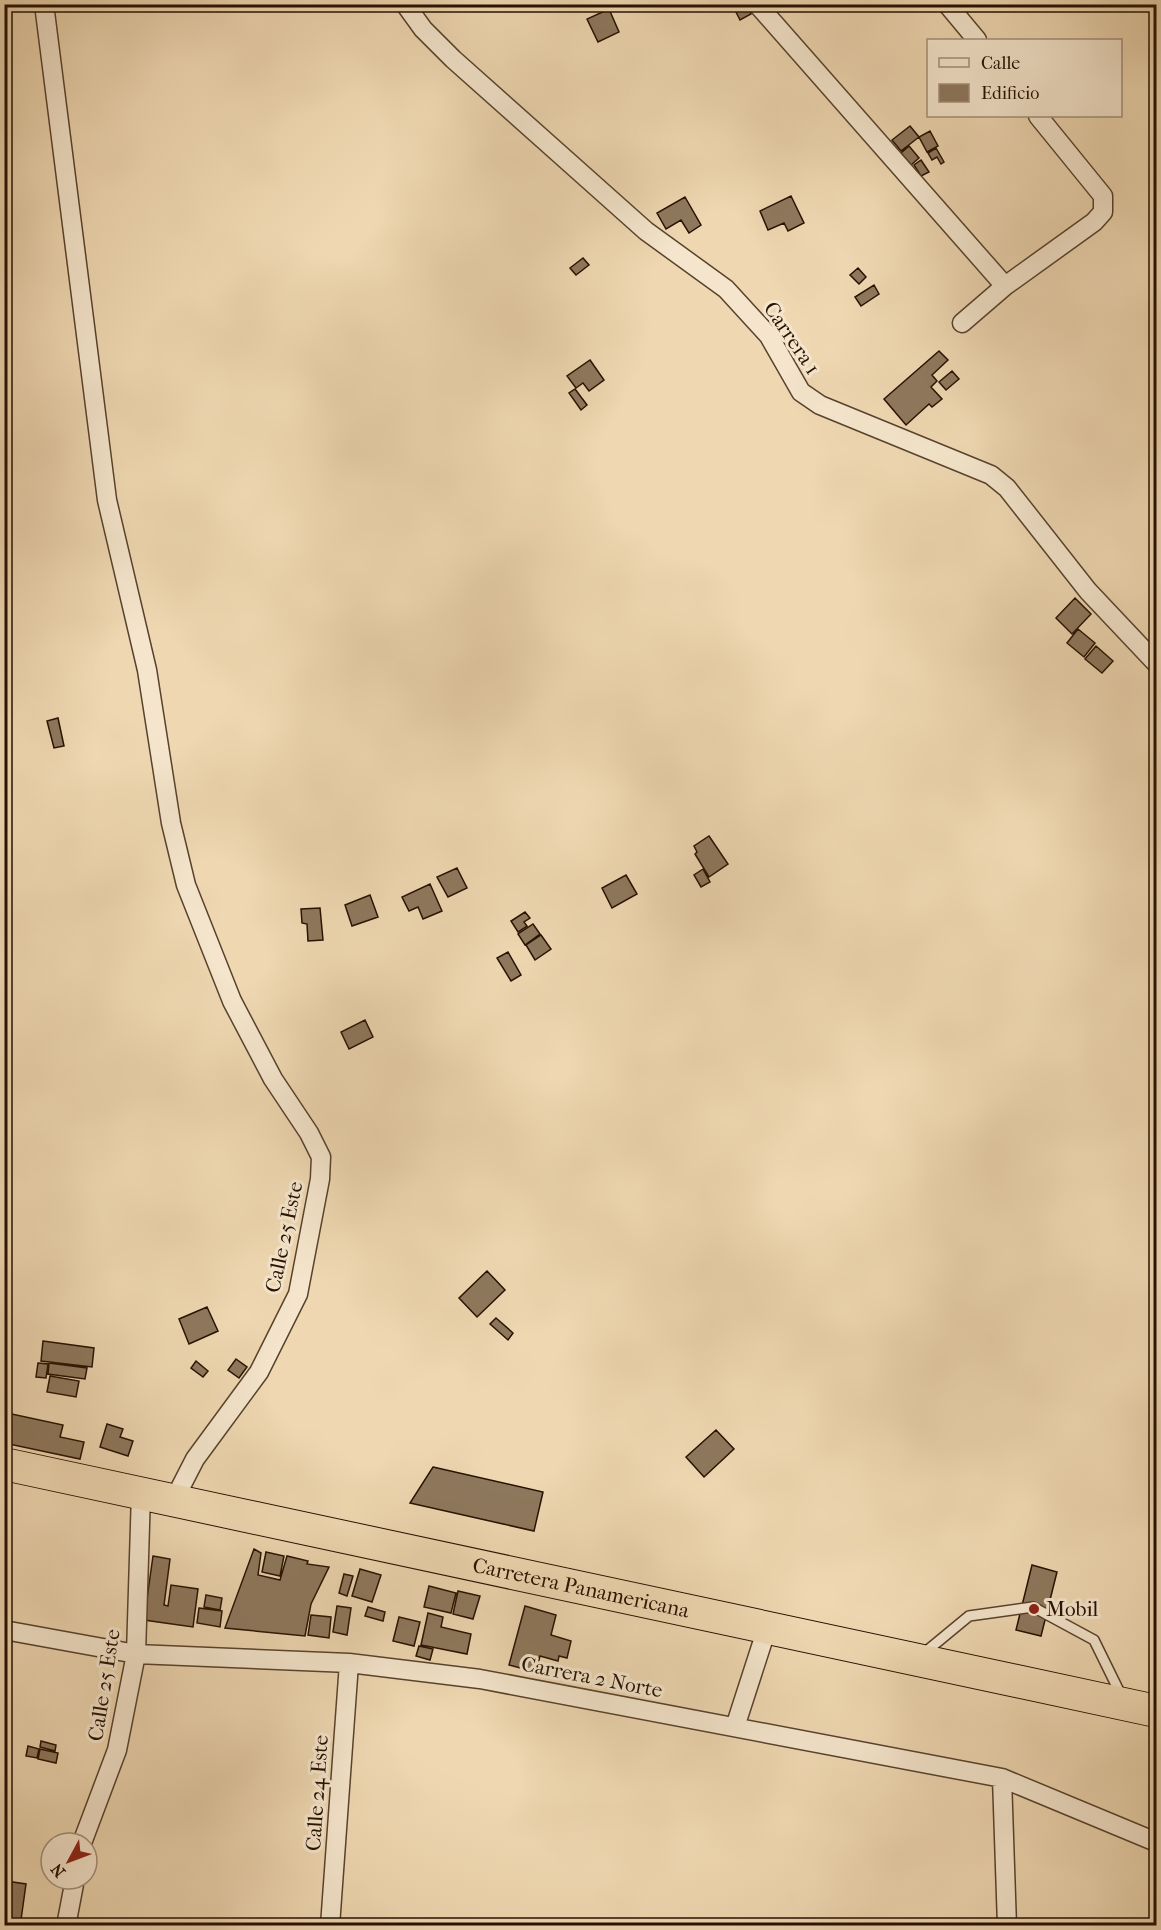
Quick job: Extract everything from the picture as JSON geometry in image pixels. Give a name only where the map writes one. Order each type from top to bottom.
[{"type":"highway","name":"Carretera Panamericana","points":[[4,1464],[1156,1711]]},
{"type":"street","name":"Calle 25 Este","points":[[44,4],[106,500],[147,670],[174,833],[186,885],[232,1001],[273,1079],[309,1133],[321,1157],[320,1179],[298,1294],[260,1372],[195,1459],[174,1500]]},
{"type":"street","name":"Carrera 1","points":[[405,4],[423,29],[453,59],[646,231],[726,289],[753,315],[769,336],[791,379],[801,392],[820,405],[991,476],[1006,488],[1088,591],[1156,663]]},
{"type":"street","points":[[757,4],[1005,286]]},
{"type":"street","points":[[947,4],[975,39]]},
{"type":"street","points":[[962,323],[1005,286],[1094,222],[1104,212],[1103,196],[1039,117]]},
{"type":"street","name":"Calle 25 Este","points":[[87,1831],[117,1750],[136,1654],[141,1493]]},
{"type":"street","points":[[735,1727],[767,1628]]},
{"type":"street","name":"Carrera 2 Norte","points":[[4,1630],[136,1654],[349,1663],[480,1679],[1002,1778],[1156,1842]]},
{"type":"street","name":"Calle 24 Este","points":[[330,1926],[349,1663]]},
{"type":"street","points":[[1002,1778],[1007,1926]]},
{"type":"street","points":[[66,1926],[73,1891]]},
{"type":"lane","points":[[916,1659],[969,1616],[1033,1607],[1094,1640],[1126,1704]]},
{"type":"building","points":[[732,4],[746,4],[751,14],[740,20]]},
{"type":"building","points":[[609,9],[619,32],[598,42],[587,19]]},
{"type":"building","points":[[910,126],[919,137],[901,151],[892,140]]},
{"type":"building","points":[[930,131],[938,146],[927,152],[919,137]]},
{"type":"building","points":[[909,146],[919,158],[911,165],[901,153]]},
{"type":"building","points":[[936,148],[944,162],[941,164],[937,157],[932,160],[928,153]]},
{"type":"building","points":[[921,160],[929,172],[921,176],[914,165]]},
{"type":"building","points":[[791,196],[804,223],[788,231],[784,223],[768,230],[760,211]]},
{"type":"building","points":[[685,197],[701,225],[689,233],[681,220],[666,229],[657,213]]},
{"type":"building","points":[[583,258],[589,265],[576,275],[570,268]]},
{"type":"building","points":[[858,268],[866,277],[859,284],[850,275]]},
{"type":"building","points":[[874,285],[879,294],[861,306],[855,297]]},
{"type":"building","points":[[939,351],[948,360],[932,375],[937,381],[931,387],[942,399],[932,407],[929,404],[906,425],[884,399]]},
{"type":"building","points":[[590,360],[604,380],[589,391],[583,383],[576,388],[567,376]]},
{"type":"building","points":[[952,371],[959,379],[946,390],[939,382]]},
{"type":"building","points":[[575,389],[587,405],[581,410],[569,393]]},
{"type":"building","points":[[1075,598],[1091,614],[1072,634],[1056,618]]},
{"type":"building","points":[[1078,629],[1095,643],[1084,657],[1067,643]]},
{"type":"building","points":[[1096,646],[1113,661],[1102,673],[1085,659]]},
{"type":"building","points":[[58,718],[64,746],[54,748],[47,721]]},
{"type":"building","points":[[709,836],[728,864],[709,877],[695,854],[697,852],[694,846]]},
{"type":"building","points":[[457,868],[467,888],[448,897],[437,877]]},
{"type":"building","points":[[703,869],[710,882],[701,887],[694,875]]},
{"type":"building","points":[[626,875],[637,894],[612,908],[602,888]]},
{"type":"building","points":[[430,884],[442,911],[423,919],[418,907],[409,911],[402,897]]},
{"type":"building","points":[[370,895],[378,917],[352,926],[345,905]]},
{"type":"building","points":[[320,908],[323,940],[308,941],[307,924],[302,923],[301,909]]},
{"type":"building","points":[[525,912],[530,918],[524,922],[527,926],[518,932],[511,921]]},
{"type":"building","points":[[533,924],[540,934],[525,945],[518,934]]},
{"type":"building","points":[[541,935],[551,949],[535,960],[526,945]]},
{"type":"building","points":[[508,952],[521,975],[511,981],[497,958]]},
{"type":"building","points":[[365,1020],[373,1037],[349,1049],[341,1032]]},
{"type":"building","points":[[487,1271],[505,1290],[477,1317],[459,1298]]},
{"type":"building","points":[[207,1307],[218,1331],[189,1344],[179,1319]]},
{"type":"building","points":[[496,1318],[513,1333],[508,1340],[490,1324]]},
{"type":"building","points":[[43,1341],[94,1348],[92,1367],[41,1361]]},
{"type":"building","points":[[236,1359],[247,1367],[239,1378],[228,1370]]},
{"type":"building","points":[[196,1361],[208,1371],[203,1377],[191,1368]]},
{"type":"building","points":[[38,1363],[48,1364],[46,1378],[36,1377]]},
{"type":"building","points":[[49,1363],[87,1368],[85,1379],[48,1374]]},
{"type":"building","points":[[50,1376],[79,1381],[76,1397],[47,1392]]},
{"type":"building","points":[[7,1413],[63,1425],[60,1437],[84,1442],[80,1459],[4,1443]]},
{"type":"building","points":[[107,1424],[123,1429],[120,1437],[133,1441],[128,1456],[100,1447]]},
{"type":"building","points":[[716,1430],[734,1449],[704,1477],[686,1457]]},
{"type":"building","points":[[433,1467],[543,1492],[534,1531],[410,1503]]},
{"type":"building","points":[[254,1549],[261,1553],[258,1575],[280,1580],[287,1556],[308,1561],[307,1564],[329,1567],[311,1604],[305,1636],[225,1628]]},
{"type":"building","points":[[266,1552],[284,1556],[280,1576],[262,1572]]},
{"type":"building","points":[[153,1556],[170,1559],[164,1605],[168,1606],[171,1585],[198,1589],[193,1627],[144,1620]]},
{"type":"building","name":"Mobil","points":[[1032,1565],[1057,1572],[1041,1636],[1016,1630]]},
{"type":"building","points":[[360,1569],[381,1575],[372,1602],[352,1596]]},
{"type":"building","points":[[344,1574],[353,1576],[347,1596],[339,1593]]},
{"type":"building","points":[[429,1586],[456,1593],[451,1613],[424,1607]]},
{"type":"building","points":[[458,1591],[480,1596],[473,1619],[453,1614]]},
{"type":"building","points":[[206,1595],[222,1598],[220,1610],[204,1607]]},
{"type":"building","points":[[337,1606],[351,1608],[347,1635],[333,1632]]},
{"type":"building","points":[[525,1606],[556,1615],[551,1635],[571,1641],[567,1658],[559,1656],[558,1661],[540,1656],[536,1672],[509,1665]]},
{"type":"building","points":[[368,1607],[385,1612],[383,1621],[365,1616]]},
{"type":"building","points":[[199,1608],[222,1611],[220,1627],[197,1623]]},
{"type":"building","points":[[428,1613],[443,1617],[441,1627],[471,1634],[467,1654],[421,1645]]},
{"type":"building","points":[[311,1615],[331,1617],[329,1638],[308,1635]]},
{"type":"building","points":[[399,1617],[420,1622],[414,1646],[393,1641]]},
{"type":"building","points":[[419,1646],[433,1649],[430,1660],[416,1656]]},
{"type":"building","points":[[41,1741],[56,1745],[55,1751],[40,1747]]},
{"type":"building","points":[[28,1746],[39,1749],[37,1758],[26,1756]]},
{"type":"building","points":[[40,1749],[58,1753],[56,1763],[38,1759]]},
{"type":"building","points":[[6,1881],[26,1884],[21,1920],[4,1917]]},
{"type":"place","name":"Mobil","points":[[1034,1609]]}]
